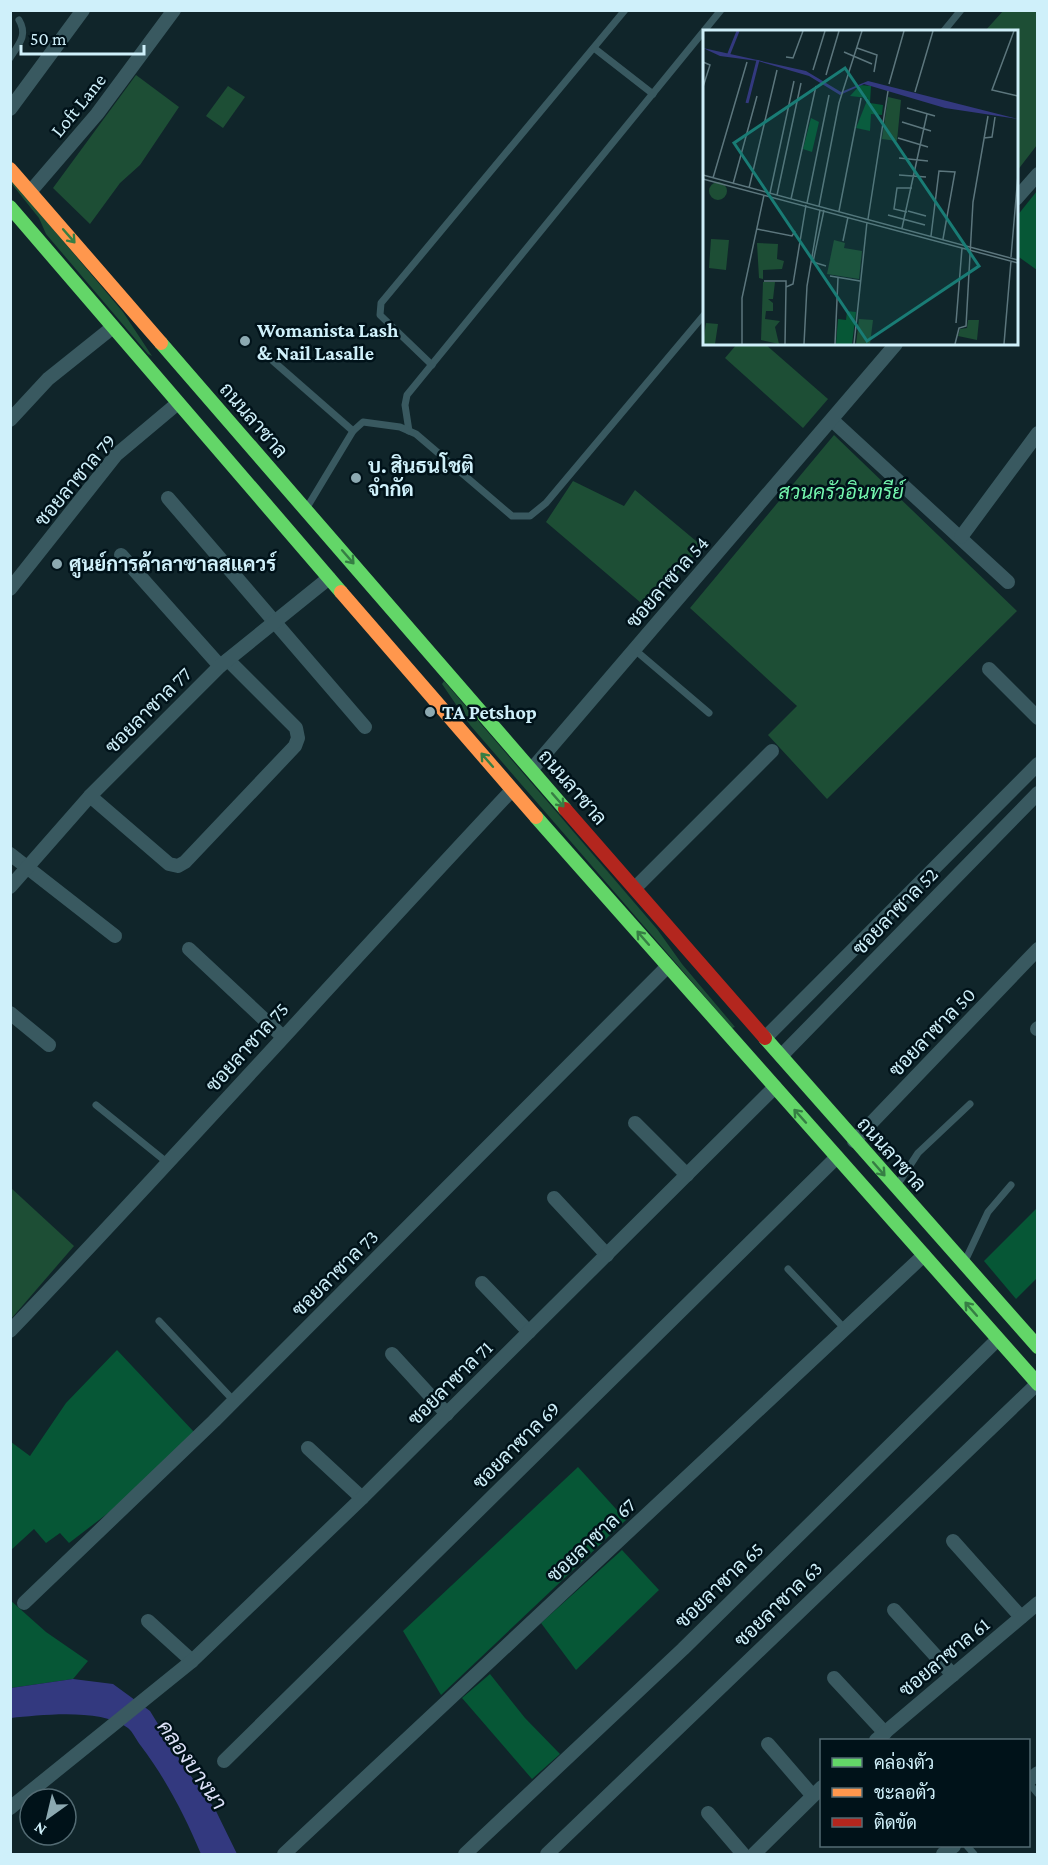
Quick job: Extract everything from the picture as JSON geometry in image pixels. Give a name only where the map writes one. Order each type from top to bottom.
[{"type":"street","points":[[10,109],[83,10]]},
{"type":"street","name":"Loft Lane","points":[[30,192],[97,114],[174,10]]},
{"type":"street","name":"ถนนลาซาล","points":[[12,170],[854,1141],[1038,1347]]},
{"type":"street","points":[[1018,198],[1038,174]]},
{"type":"street","points":[[10,192],[30,215],[30,230]]},
{"type":"street","points":[[10,207],[512,790],[1037,1384]]},
{"type":"street","points":[[134,312],[168,367],[282,496],[285,505],[281,509],[273,508],[262,501]]},
{"type":"street","points":[[10,420],[48,379],[113,327]]},
{"type":"street","name":"ซอยลาซาล 54","points":[[532,769],[895,345]]},
{"type":"street","name":"ซอยลาซาล 79","points":[[10,589],[116,455],[178,403]]},
{"type":"street","points":[[832,420],[1008,582]]},
{"type":"street","points":[[961,537],[1038,433]]},
{"type":"street","points":[[168,498],[364,727]]},
{"type":"street","points":[[324,531],[315,521],[307,521],[304,528],[309,538],[437,688],[442,709]]},
{"type":"street","points":[[90,796],[169,864],[178,866],[185,862],[295,746],[298,738],[296,728],[224,663],[120,555]]},
{"type":"street","name":"ซอยลาซาล 77","points":[[10,887],[90,796],[224,663],[329,578]]},
{"type":"street","points":[[988,669],[1038,718]]},
{"type":"street","points":[[635,888],[772,751]]},
{"type":"street","points":[[819,1137],[829,1139],[832,1135],[822,1120],[776,1067],[772,1059],[773,1047],[1038,764]]},
{"type":"street","name":"ซอยลาซาล 75","points":[[10,1331],[169,1164],[282,1036],[512,790]]},
{"type":"street","name":"ซอยลาซาล 52","points":[[773,1047],[1038,793]]},
{"type":"street","points":[[10,854],[115,936]]},
{"type":"street","points":[[676,936],[682,952],[743,1030],[741,1035],[726,1033]]},
{"type":"street","points":[[189,949],[282,1036]]},
{"type":"street","name":"ซอยลาซาล 50","points":[[854,1141],[1038,949]]},
{"type":"street","name":"ซอยลาซาล 73","points":[[24,1603],[234,1401],[668,966]]},
{"type":"street","points":[[10,1013],[49,1045]]},
{"type":"street","points":[[740,1050],[773,1047]]},
{"type":"street","name":"ซอยลาซาล 71","points":[[10,1808],[147,1700],[192,1661],[362,1498],[775,1087]]},
{"type":"street","points":[[635,1123],[687,1175]]},
{"type":"street","points":[[854,1141],[854,1165],[910,1228],[914,1244]]},
{"type":"street","name":"ซอยลาซาล 69","points":[[224,1761],[837,1157]]},
{"type":"street","points":[[554,1198],[607,1255]]},
{"type":"street","name":"ซอยลาซาล 67","points":[[284,1854],[924,1255]]},
{"type":"street","points":[[482,1283],[529,1332]]},
{"type":"street","name":"ซอยลาซาล 65","points":[[465,1854],[683,1648],[997,1340]]},
{"type":"street","points":[[392,1354],[447,1414]]},
{"type":"street","name":"ซอยลาซาล 63","points":[[547,1854],[1037,1384]]},
{"type":"street","points":[[308,1448],[362,1498]]},
{"type":"street","points":[[952,1541],[1022,1617]]},
{"type":"street","name":"ซอยลาซาล 61","points":[[880,1737],[1038,1604]]},
{"type":"street","points":[[894,1610],[953,1675]]},
{"type":"street","points":[[148,1622],[192,1661]]},
{"type":"street","points":[[834,1678],[880,1737]]},
{"type":"street","points":[[754,1854],[817,1791],[768,1744]]},
{"type":"street","points":[[708,1813],[743,1854]]},
{"type":"lane","points":[[432,365],[380,315],[381,303],[625,10]]},
{"type":"lane","points":[[705,30],[721,10]]},
{"type":"lane","points":[[945,30],[961,10]]},
{"type":"lane","points":[[10,58],[23,35],[24,28],[19,20]]},
{"type":"lane","points":[[409,431],[405,405],[407,395],[703,32]]},
{"type":"lane","points":[[594,48],[653,94]]},
{"type":"lane","points":[[306,509],[353,431],[363,422],[400,427],[416,434],[512,516],[530,516],[546,503],[703,317]]},
{"type":"lane","points":[[273,361],[353,431]]},
{"type":"lane","points":[[635,650],[709,713]]},
{"type":"lane","points":[[896,1188],[918,1153],[970,1104]]},
{"type":"lane","points":[[96,1105],[169,1164]]},
{"type":"lane","points":[[964,1263],[988,1212],[1011,1185]]},
{"type":"lane","points":[[788,1269],[845,1329]]},
{"type":"lane","points":[[159,1321],[234,1401]]},
{"type":"green space","points":[[1003,11],[1037,11],[1037,145],[1018,170],[1018,30],[986,30]]},
{"type":"green space","points":[[136,75],[179,107],[140,165],[120,183],[90,224],[53,188]]},
{"type":"green space","points":[[228,86],[245,97],[223,128],[206,116]]},
{"type":"green space","points":[[10,178],[123,312],[152,356],[46,234],[39,218],[11,183]]},
{"type":"green space","points":[[1037,191],[1037,270],[1018,256],[1018,215]]},
{"type":"green space","points":[[736,345],[766,345],[828,399],[803,428],[725,358]]},
{"type":"green space","name":"สวนครัวอินทรีย์","points":[[834,435],[1017,611],[827,799],[768,735],[797,706],[690,608]]},
{"type":"green space","points":[[573,481],[624,506],[635,490],[702,546],[647,608],[546,522]]},
{"type":"green space","points":[[444,681],[657,929],[682,964],[735,1027],[732,1028],[470,725],[442,684]]},
{"type":"green space","points":[[11,1188],[74,1246],[11,1319]]},
{"type":"green space","points":[[1037,1208],[1037,1278],[1016,1299],[984,1261]]},
{"type":"green space","points":[[117,1350],[194,1432],[116,1507],[69,1543],[60,1533],[46,1543],[34,1529],[11,1550],[11,1442],[30,1456],[66,1403]]},
{"type":"green space","points":[[578,1467],[626,1520],[441,1695],[403,1631]]},
{"type":"green space","points":[[622,1550],[659,1590],[576,1670],[541,1623]]},
{"type":"green space","points":[[10,1600],[46,1632],[88,1661],[73,1679],[11,1688]]},
{"type":"green space","points":[[490,1674],[525,1718],[560,1754],[532,1779],[462,1698]]},
{"type":"shaded area","points":[[73,1679],[113,1684],[150,1711],[185,1768],[215,1809],[237,1854],[201,1854],[167,1785],[128,1728],[116,1722],[87,1715],[11,1718],[11,1688]]},
{"type":"traffic: fast","points":[[10,207],[341,592]]},
{"type":"traffic: fast","points":[[161,343],[565,809]]},
{"type":"traffic: fast","points":[[536,817],[1038,1384]]},
{"type":"traffic: fast","points":[[765,1038],[1038,1347]]},
{"type":"traffic: slow","points":[[10,169],[161,343]]},
{"type":"traffic: slow","points":[[341,592],[536,817]]},
{"type":"traffic: jam","points":[[565,809],[765,1038]]},
{"type":"place","name":"Womanista Lash & Nail Lasalle","points":[[245,341]]},
{"type":"place","name":"บ. สินธนโชติ จำกัด","points":[[356,478]]},
{"type":"place","name":"ศูนย์การค้าลาซาลสแควร์","points":[[57,564]]},
{"type":"place","name":"TA Petshop","points":[[430,712]]},
{"type":"water label","name":"คลองบางนา","points":[[192,1765]]}]
